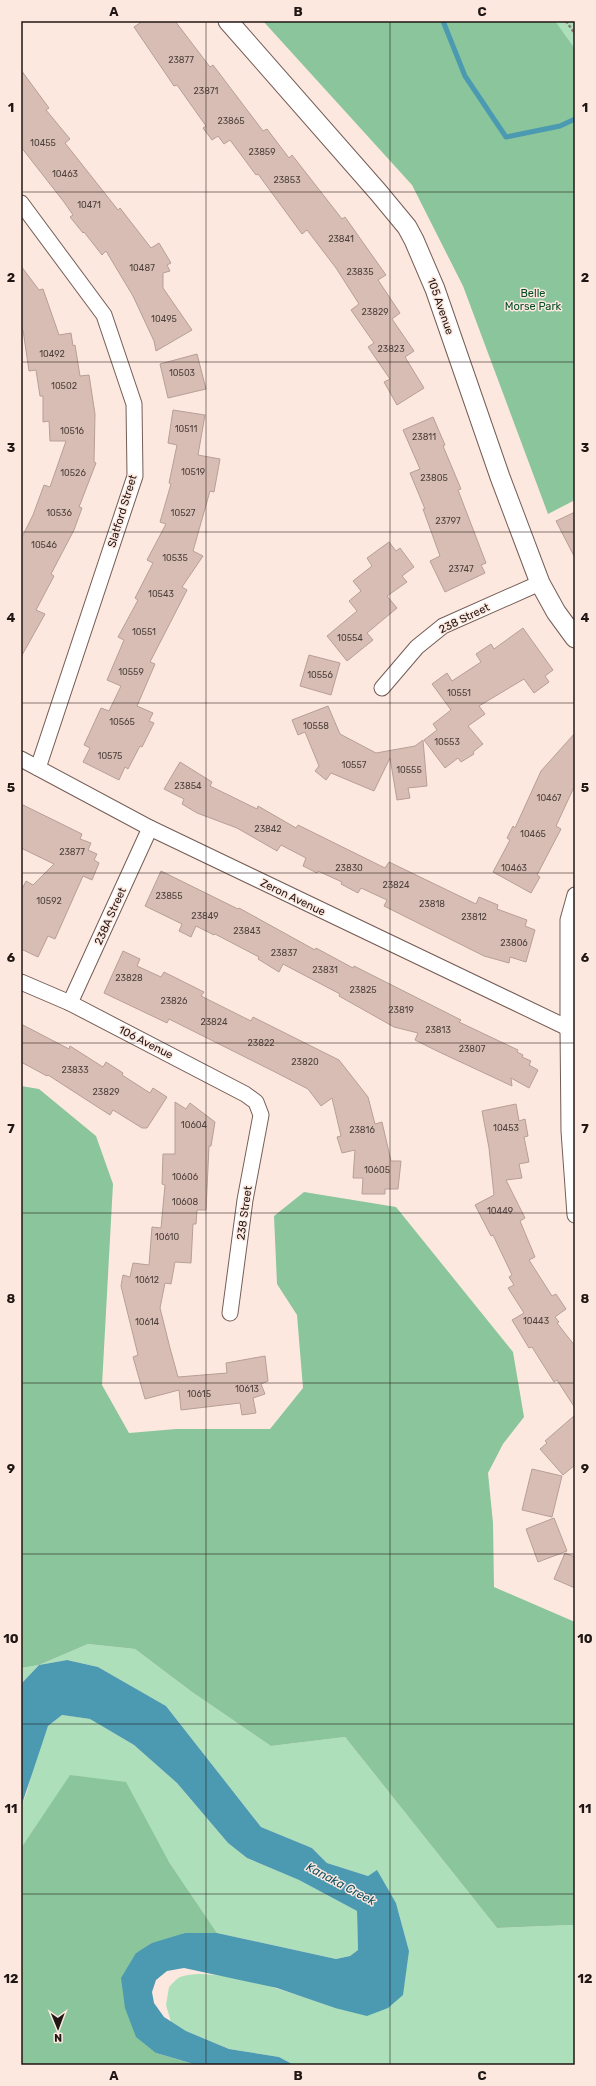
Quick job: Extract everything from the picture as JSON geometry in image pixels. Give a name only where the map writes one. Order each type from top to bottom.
[{"type":"street","name":"105 Avenue","points":[[228,21],[378,192],[398,216],[414,240],[435,289],[498,470],[540,584],[556,612],[575,638]]},
{"type":"street","name":"Slatford Street","points":[[21,203],[104,315],[134,404],[135,476],[38,768]]},
{"type":"street","name":"238 Street","points":[[382,688],[417,647],[443,626],[540,584]]},
{"type":"street","name":"Zeron Avenue","points":[[21,759],[150,828],[573,1027]]},
{"type":"street","name":"238A Street","points":[[70,1003],[150,828]]},
{"type":"street","points":[[575,895],[568,920],[573,1027],[569,1131],[575,1215]]},
{"type":"street","name":"106 Avenue","points":[[21,982],[70,1003],[245,1094],[256,1102],[261,1115]]},
{"type":"street","name":"238 Street","points":[[230,1313],[245,1200],[261,1115]]},
{"type":"path","points":[[566,21],[575,34]]},
{"type":"green space","name":"Belle Morse Park","points":[[263,21],[555,21],[575,49],[575,500],[548,514],[463,286],[412,185]]},
{"type":"green space","points":[[536,21],[575,21],[575,72]]},
{"type":"green space","points":[[21,1086],[39,1089],[96,1136],[113,1184],[102,1385],[129,1433],[176,1429],[270,1429],[303,1388],[297,1315],[277,1284],[274,1216],[304,1192],[396,1207],[513,1352],[524,1417],[503,1444],[488,1473],[493,1523],[494,1587],[575,1622],[575,1927],[573,1925],[497,1928],[345,1737],[271,1746],[192,1692],[135,1649],[88,1644],[39,1665],[21,1668]]},
{"type":"green space","points":[[88,1644],[135,1649],[192,1692],[271,1746],[345,1737],[497,1928],[573,1925],[575,1927],[575,2065],[294,2065],[279,2057],[229,2049],[186,2031],[171,2022],[166,2005],[169,1987],[180,1977],[195,1974],[235,1978],[258,1983],[302,1996],[335,2008],[409,1951],[396,1903],[377,1871],[368,1876],[327,1863],[312,1848],[261,1827],[166,1706],[98,1667],[67,1660],[39,1665]]},
{"type":"green space","points":[[39,1665],[21,1684],[21,1668]]},
{"type":"green space","points":[[62,1715],[90,1719],[134,1745],[177,1783],[228,1843],[247,1858],[299,1880],[357,1911],[358,1950],[350,1956],[336,1959],[217,1933],[169,1862],[70,1776],[21,1848],[21,1807],[27,1792],[35,1761],[48,1726]]},
{"type":"green space","points":[[70,1775],[126,1782],[169,1862],[217,1933],[185,1933],[136,1953],[156,2053],[197,2065],[21,2065],[21,1848]]},
{"type":"water","name":"Kanaka Creek","points":[[67,1660],[98,1667],[166,1706],[261,1827],[312,1848],[327,1863],[368,1876],[377,1870],[396,1903],[409,1951],[403,1995],[388,2008],[367,2016],[335,2008],[277,1988],[184,1968],[167,1971],[156,1980],[152,1992],[154,2003],[164,2017],[186,2031],[229,2049],[279,2057],[294,2065],[197,2065],[156,2053],[136,2037],[125,2008],[121,1978],[136,1953],[152,1943],[185,1933],[217,1933],[336,1959],[350,1956],[358,1950],[357,1911],[299,1880],[247,1858],[228,1843],[177,1783],[134,1745],[90,1719],[62,1715],[48,1726],[21,1807],[21,1684],[39,1665]]},
{"type":"building","points":[[143,21],[175,21],[210,67],[213,65],[263,131],[267,129],[289,158],[292,155],[342,219],[345,217],[386,275],[378,280],[400,313],[392,319],[414,351],[405,357],[424,388],[397,405],[384,382],[390,379],[368,347],[374,343],[351,310],[359,304],[336,268],[307,230],[302,234],[258,174],[256,175],[230,140],[224,144],[218,136],[212,140],[203,128],[206,126],[177,85],[174,86],[134,27]]},
{"type":"building","points":[[21,70],[49,108],[46,110],[70,139],[65,143],[118,210],[120,208],[151,248],[159,243],[171,263],[167,265],[170,271],[163,273],[163,288],[192,330],[156,351],[154,341],[133,296],[106,251],[102,255],[84,232],[83,233],[70,217],[73,215],[64,202],[21,147]]},
{"type":"building","points":[[21,266],[39,290],[43,289],[59,335],[71,333],[73,346],[75,345],[80,376],[89,375],[95,414],[94,462],[96,463],[79,507],[82,508],[74,530],[51,574],[54,576],[36,610],[45,614],[21,657],[21,539],[33,515],[44,485],[50,487],[66,441],[50,441],[49,421],[43,422],[43,396],[40,396],[36,370],[29,371],[23,330],[21,330]]},
{"type":"building","points":[[197,354],[206,389],[168,398],[160,364]]},
{"type":"building","points":[[173,410],[205,415],[198,455],[220,459],[214,492],[210,491],[193,551],[203,556],[182,587],[187,590],[150,662],[155,664],[137,706],[153,713],[149,721],[154,723],[142,747],[140,746],[128,769],[125,767],[119,780],[83,762],[90,748],[84,745],[101,708],[109,711],[121,686],[107,680],[124,640],[118,637],[138,600],[135,598],[153,563],[147,560],[166,524],[160,522],[171,484],[169,483],[177,445],[168,443]]},
{"type":"building","points":[[433,417],[461,489],[458,490],[486,563],[481,565],[485,573],[445,592],[430,561],[440,556],[423,509],[425,509],[410,473],[420,469],[403,430]]},
{"type":"building","points":[[575,512],[575,558],[556,521]]},
{"type":"building","points":[[389,542],[396,551],[400,548],[414,567],[402,576],[407,582],[387,596],[397,608],[367,633],[373,640],[347,661],[327,636],[357,611],[349,601],[361,591],[353,581],[372,566],[367,558]]},
{"type":"building","points":[[523,628],[553,670],[545,676],[549,682],[534,693],[524,679],[479,706],[485,714],[468,726],[483,744],[473,752],[474,754],[461,762],[458,758],[445,768],[424,740],[437,730],[433,724],[451,710],[432,684],[447,673],[452,681],[481,662],[476,654],[491,644],[494,649]]},
{"type":"building","points":[[309,655],[340,663],[331,695],[300,686]]},
{"type":"building","points":[[328,706],[340,734],[376,753],[415,746],[423,740],[427,786],[408,788],[410,798],[397,800],[390,758],[374,791],[331,773],[326,780],[315,771],[319,766],[305,732],[298,735],[292,720]]},
{"type":"building","points":[[575,733],[575,785],[556,826],[561,829],[537,875],[540,877],[531,893],[493,872],[510,840],[507,838],[513,826],[515,828],[541,771]]},
{"type":"building","points":[[180,762],[212,782],[210,786],[257,809],[258,806],[296,828],[298,825],[385,868],[389,862],[476,904],[479,897],[498,905],[497,909],[527,920],[525,926],[535,930],[526,962],[510,957],[509,963],[484,956],[384,906],[387,900],[361,888],[358,893],[341,884],[342,882],[303,866],[306,858],[281,845],[277,851],[237,828],[197,813],[182,804],[184,799],[164,789]]},
{"type":"building","points":[[21,804],[82,834],[80,839],[91,843],[88,850],[97,854],[94,860],[99,863],[92,880],[83,876],[55,939],[48,936],[38,957],[21,949],[21,891],[26,881],[33,885],[54,864],[21,848]]},
{"type":"building","points":[[161,871],[238,909],[239,908],[315,950],[316,948],[353,968],[354,966],[461,1020],[459,1022],[518,1050],[517,1052],[523,1055],[522,1057],[531,1061],[529,1065],[538,1070],[529,1088],[511,1078],[512,1086],[415,1040],[418,1033],[394,1027],[339,996],[340,994],[283,964],[279,972],[258,959],[259,957],[215,934],[214,935],[196,926],[191,937],[179,931],[182,924],[145,906]]},
{"type":"building","points":[[123,951],[140,959],[137,966],[161,977],[164,972],[204,992],[201,996],[251,1021],[253,1017],[339,1060],[368,1097],[375,1124],[382,1122],[391,1161],[401,1161],[398,1189],[385,1189],[385,1194],[362,1194],[363,1178],[353,1178],[355,1150],[342,1153],[337,1137],[341,1136],[332,1098],[321,1106],[308,1089],[169,1019],[167,1023],[104,993]]},
{"type":"building","points":[[21,1024],[69,1049],[70,1046],[103,1067],[106,1062],[123,1073],[122,1075],[150,1093],[153,1088],[167,1097],[147,1128],[142,1128],[113,1110],[110,1115],[48,1075],[47,1076],[21,1062]]},
{"type":"building","points":[[175,1102],[186,1109],[190,1103],[215,1122],[211,1146],[209,1146],[206,1210],[197,1210],[196,1224],[193,1224],[191,1263],[175,1262],[171,1284],[165,1283],[160,1308],[170,1348],[178,1377],[227,1373],[226,1363],[265,1356],[268,1381],[261,1384],[265,1394],[253,1398],[256,1413],[242,1415],[240,1403],[181,1410],[179,1390],[145,1399],[133,1357],[138,1355],[121,1286],[123,1275],[130,1277],[133,1263],[149,1265],[152,1227],[161,1228],[165,1185],[162,1184],[163,1154],[175,1154]]},
{"type":"building","points":[[516,1104],[519,1121],[525,1119],[528,1136],[524,1137],[529,1162],[519,1164],[522,1178],[506,1180],[525,1218],[520,1221],[535,1257],[529,1260],[552,1296],[556,1294],[566,1309],[555,1317],[559,1322],[557,1323],[575,1346],[575,1408],[557,1380],[554,1382],[532,1347],[529,1348],[512,1320],[524,1313],[508,1288],[514,1285],[509,1277],[512,1275],[493,1235],[491,1236],[475,1205],[494,1195],[489,1148],[482,1111]]},
{"type":"building","points":[[575,1415],[575,1465],[563,1475],[540,1449],[547,1443],[545,1441]]},
{"type":"building","points":[[532,1469],[562,1476],[552,1517],[522,1510]]},
{"type":"building","points":[[554,1518],[567,1551],[538,1562],[526,1529]]},
{"type":"building","points":[[565,1553],[575,1557],[575,1588],[554,1579]]},
{"type":"waterway","points":[[443,21],[465,76],[506,137],[560,126],[575,119]]}]
